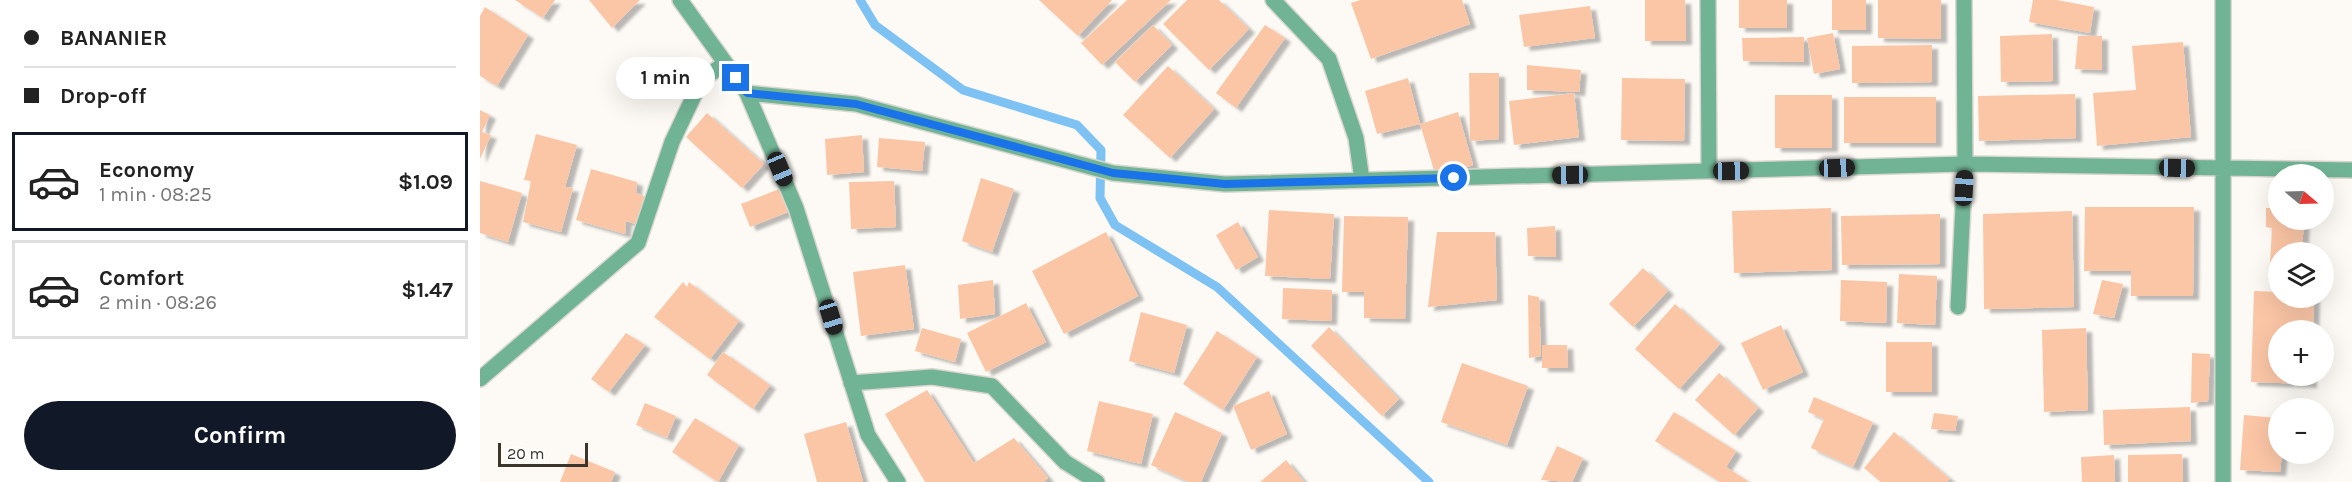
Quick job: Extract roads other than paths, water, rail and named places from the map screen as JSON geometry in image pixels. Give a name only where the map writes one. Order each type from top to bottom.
[{"type":"street","points":[[680,0],[747,93],[796,208],[868,435],[898,482]]},
{"type":"street","points":[[1273,0],[1329,59],[1356,138],[1362,180]]},
{"type":"street","points":[[1708,0],[1709,171]]},
{"type":"street","points":[[1959,307],[1965,164],[1964,0]]},
{"type":"street","points":[[2223,0],[2223,482]]},
{"type":"street","points":[[480,379],[638,243],[672,142],[701,81],[725,63]]},
{"type":"street","points":[[747,93],[856,104],[1113,173],[1225,184],[1965,164],[2352,170]]},
{"type":"street","points":[[851,383],[932,377],[992,386],[1065,462],[1097,482]]},
{"type":"waterway","points":[[860,0],[875,25],[963,90],[1077,125],[1101,150],[1100,198],[1115,225],[1217,287],[1429,482]]}]
